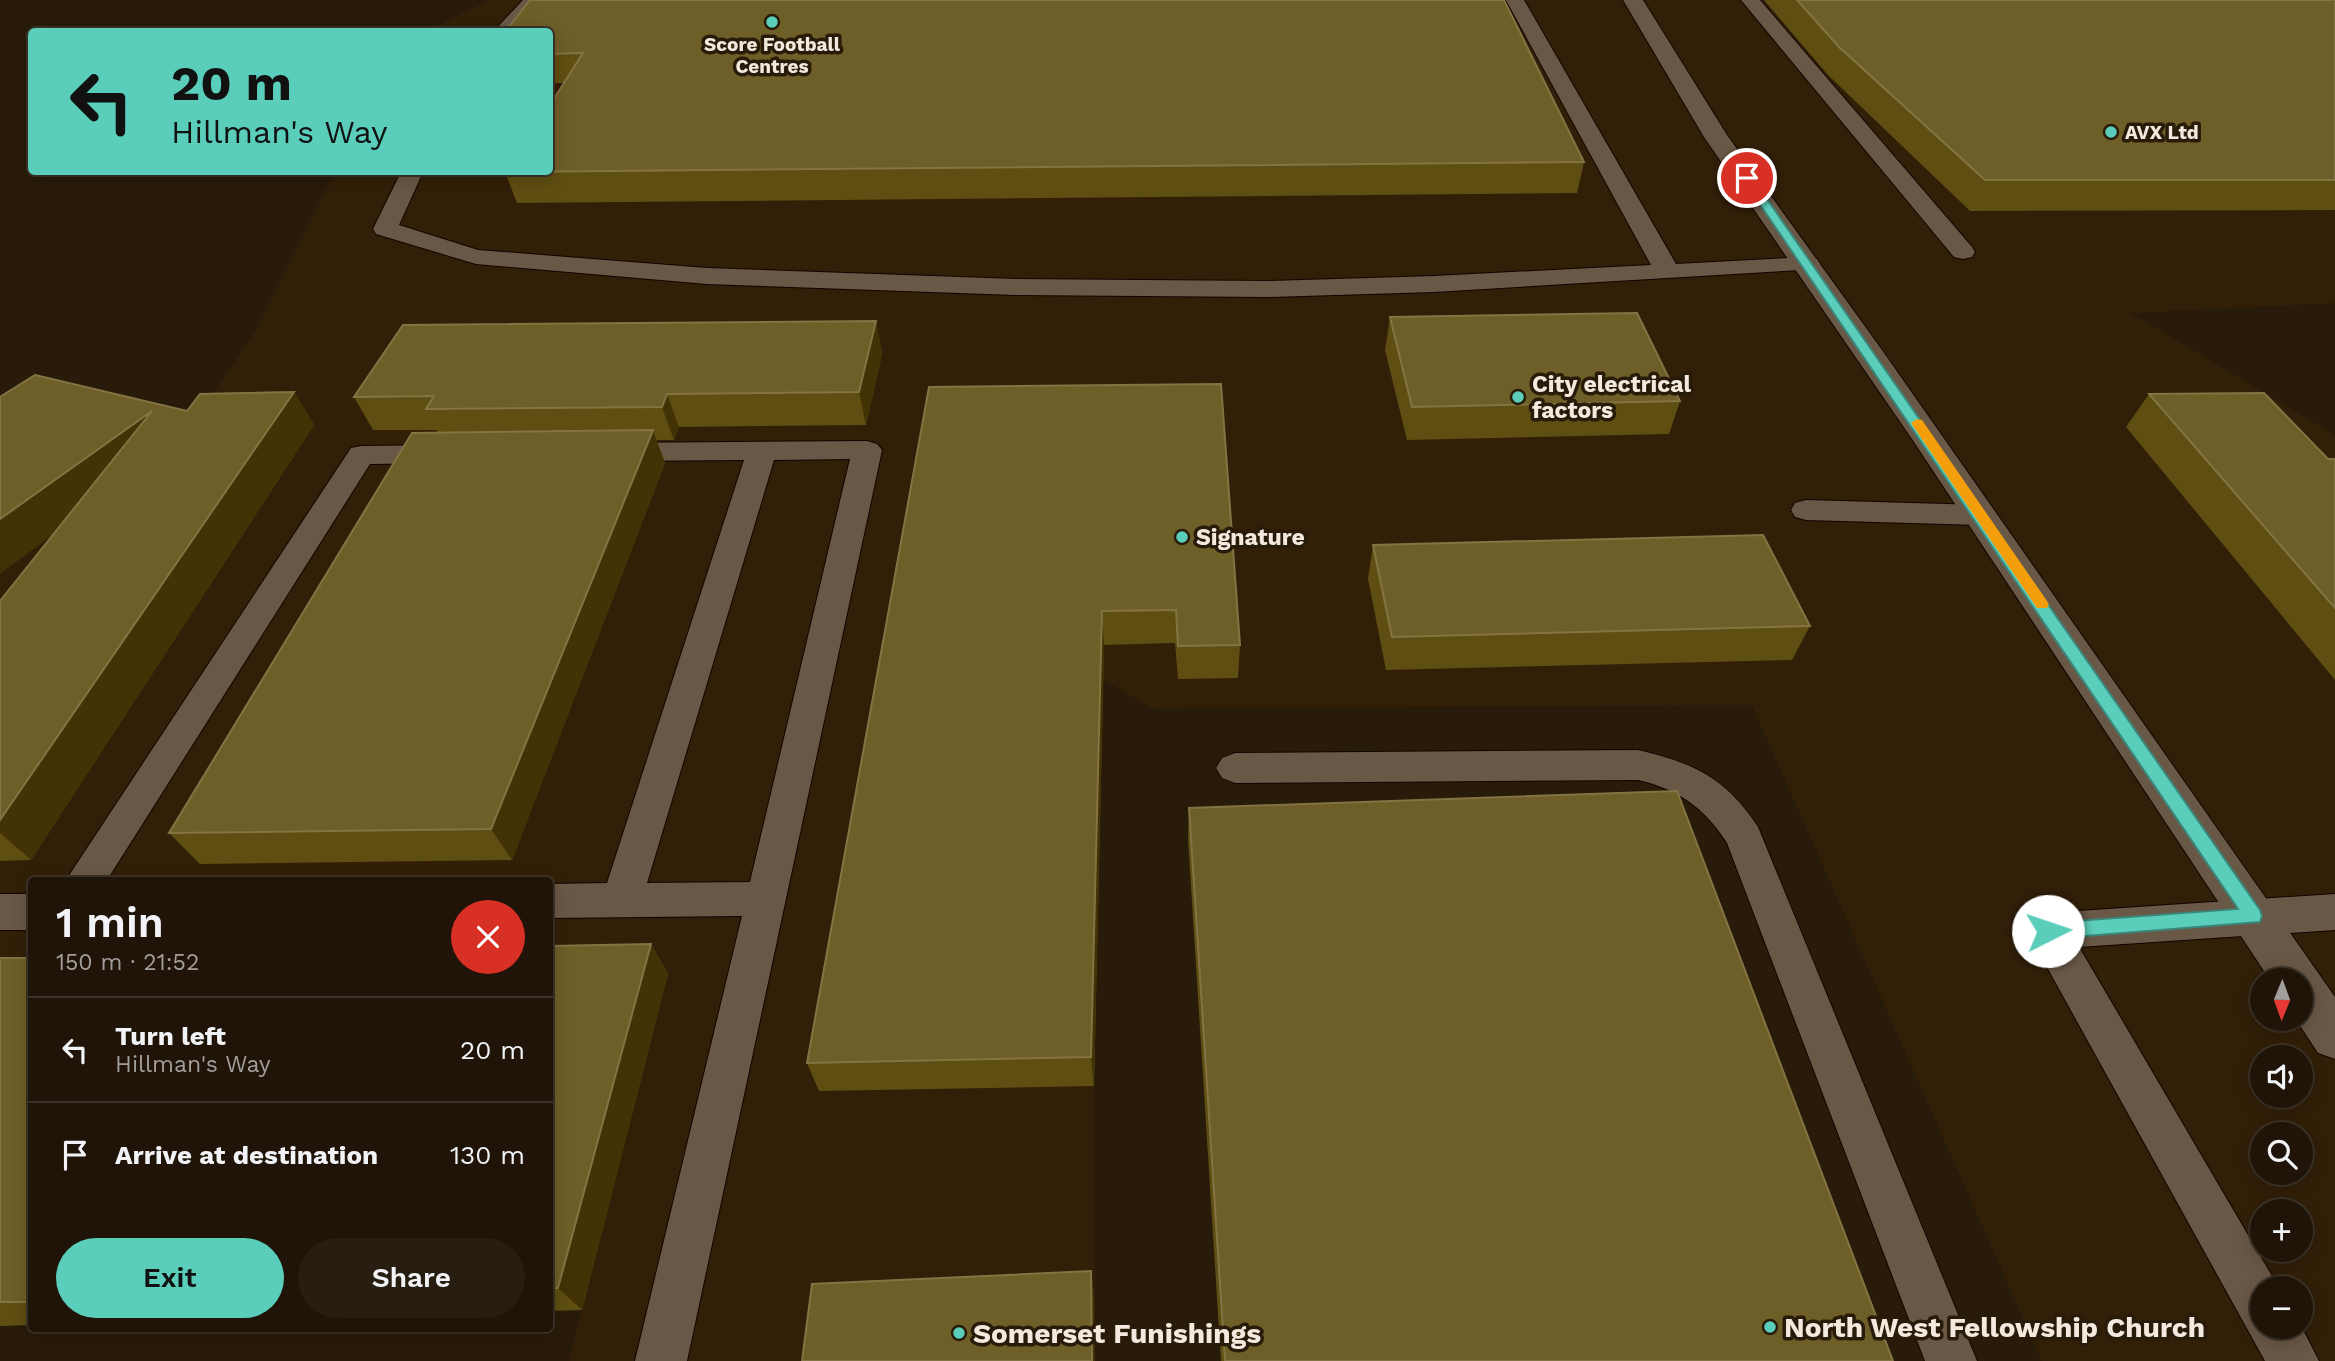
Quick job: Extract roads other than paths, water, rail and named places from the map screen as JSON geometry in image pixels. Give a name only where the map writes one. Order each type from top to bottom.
[{"type":"street","points":[[1633,0],[1656,44],[1981,515],[2288,968]]},
{"type":"street","points":[[2314,1006],[2335,1037]]},
{"type":"lane","points":[[506,28],[533,0]]},
{"type":"lane","points":[[1515,0],[1668,272]]},
{"type":"lane","points":[[1750,0],[1964,252]]},
{"type":"lane","points":[[411,175],[385,229],[476,257],[707,276],[1016,288],[1267,289],[1434,284],[1808,264]]},
{"type":"lane","points":[[582,452],[867,450],[661,1361]]},
{"type":"lane","points":[[622,899],[762,451]]},
{"type":"lane","points":[[88,877],[361,455],[472,453]]},
{"type":"lane","points":[[1806,510],[1981,515]]},
{"type":"lane","points":[[1235,768],[1638,765],[1673,773],[1697,784],[1713,797],[1730,814],[1744,838],[1951,1361]]},
{"type":"lane","points":[[553,901],[766,899]]},
{"type":"lane","points":[[0,912],[28,912]]},
{"type":"lane","points":[[2250,1285],[2048,931],[2335,912]]},
{"type":"lane","points":[[2280,1339],[2293,1361]]},
{"type":"place","name":"Score Football Centres","points":[[772,22]]},
{"type":"place","name":"AVX Ltd","points":[[2111,132]]},
{"type":"place","name":"City electrical factors","points":[[1518,397]]},
{"type":"place","name":"Signature","points":[[1182,537]]},
{"type":"place","name":"North West Fellowship Church","points":[[1770,1327]]},
{"type":"place","name":"Somerset Funishings","points":[[959,1333]]}]
